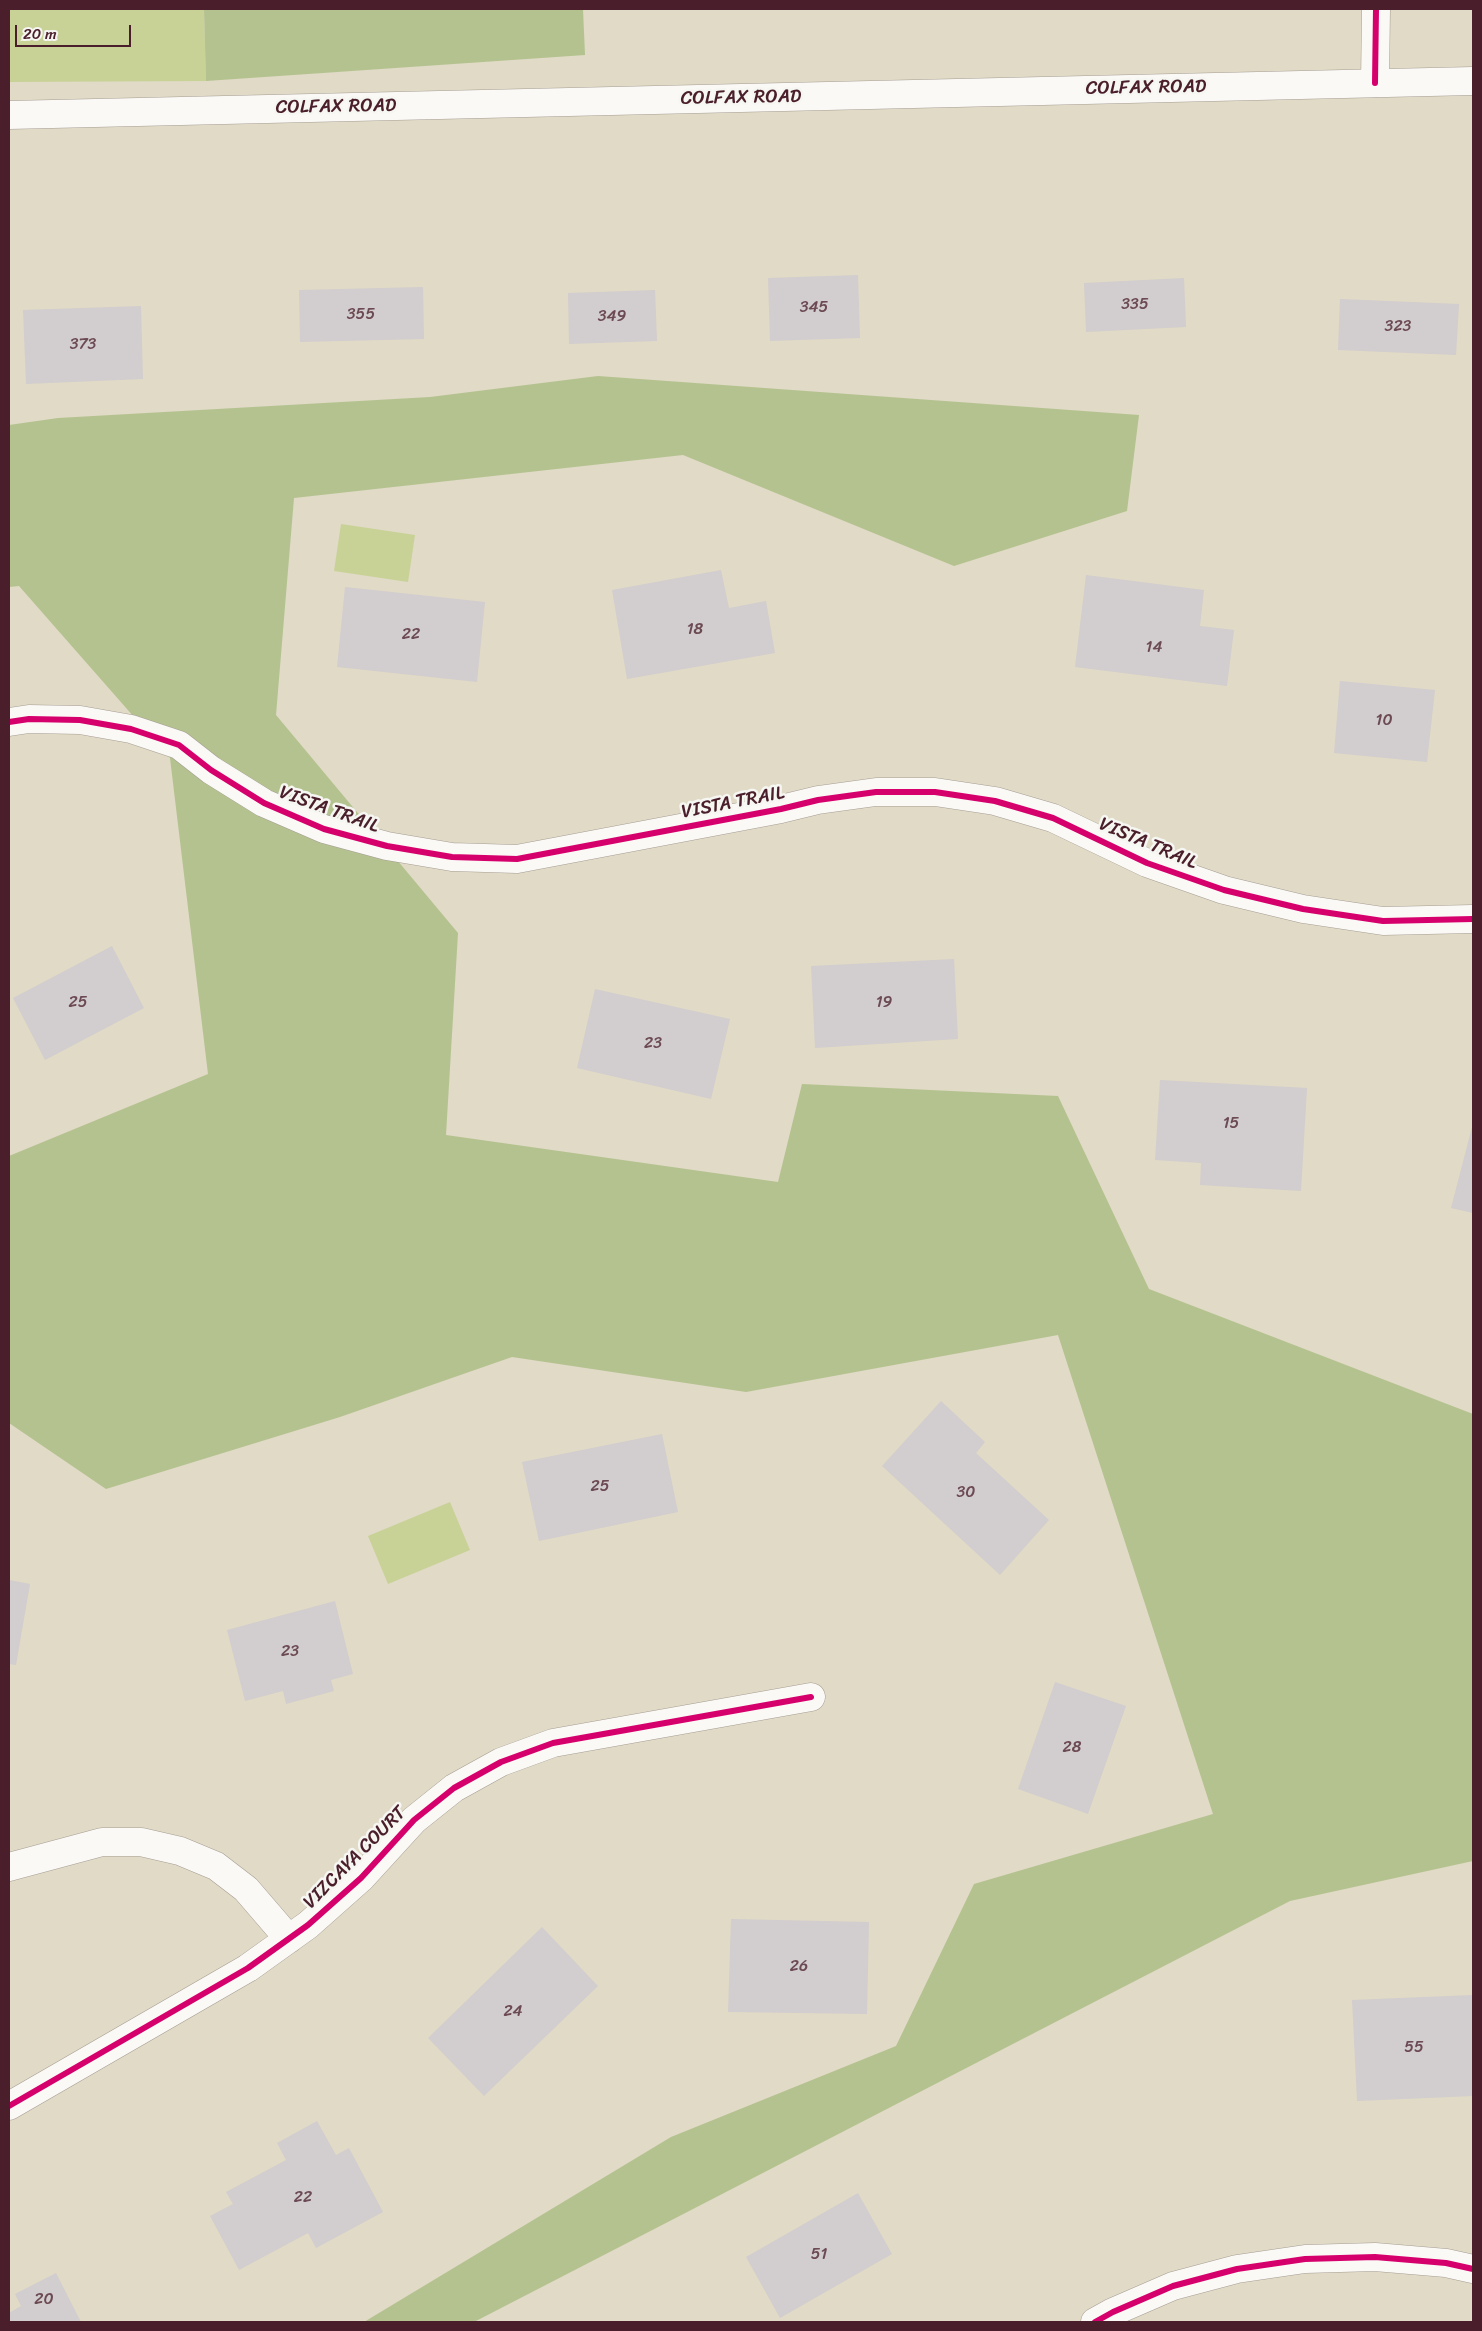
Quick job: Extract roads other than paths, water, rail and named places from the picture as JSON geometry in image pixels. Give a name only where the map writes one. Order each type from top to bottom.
[{"type":"street","points":[[1375,83],[1376,9]]},
{"type":"street","name":"COLFAX ROAD","points":[[9,114],[1473,81]]},
{"type":"street","name":"VISTA TRAIL","points":[[9,722],[28,718],[80,720],[131,729],[179,745],[211,770],[264,803],[324,828],[387,846],[452,857],[517,859],[782,809],[818,800],[876,792],[935,792],[995,801],[1053,818],[1147,863],[1224,890],[1303,909],[1383,921],[1473,919]]},
{"type":"street","name":"VIZCAYA COURT","points":[[9,2106],[248,1968],[308,1925],[361,1878],[414,1820],[454,1788],[501,1762],[553,1743],[811,1697]]},
{"type":"street","points":[[9,1867],[102,1842],[141,1842],[180,1851],[216,1866],[246,1888],[289,1939]]},
{"type":"street","points":[[1095,2322],[1113,2312],[1173,2286],[1238,2269],[1305,2259],[1375,2257],[1446,2263],[1473,2269]]}]
